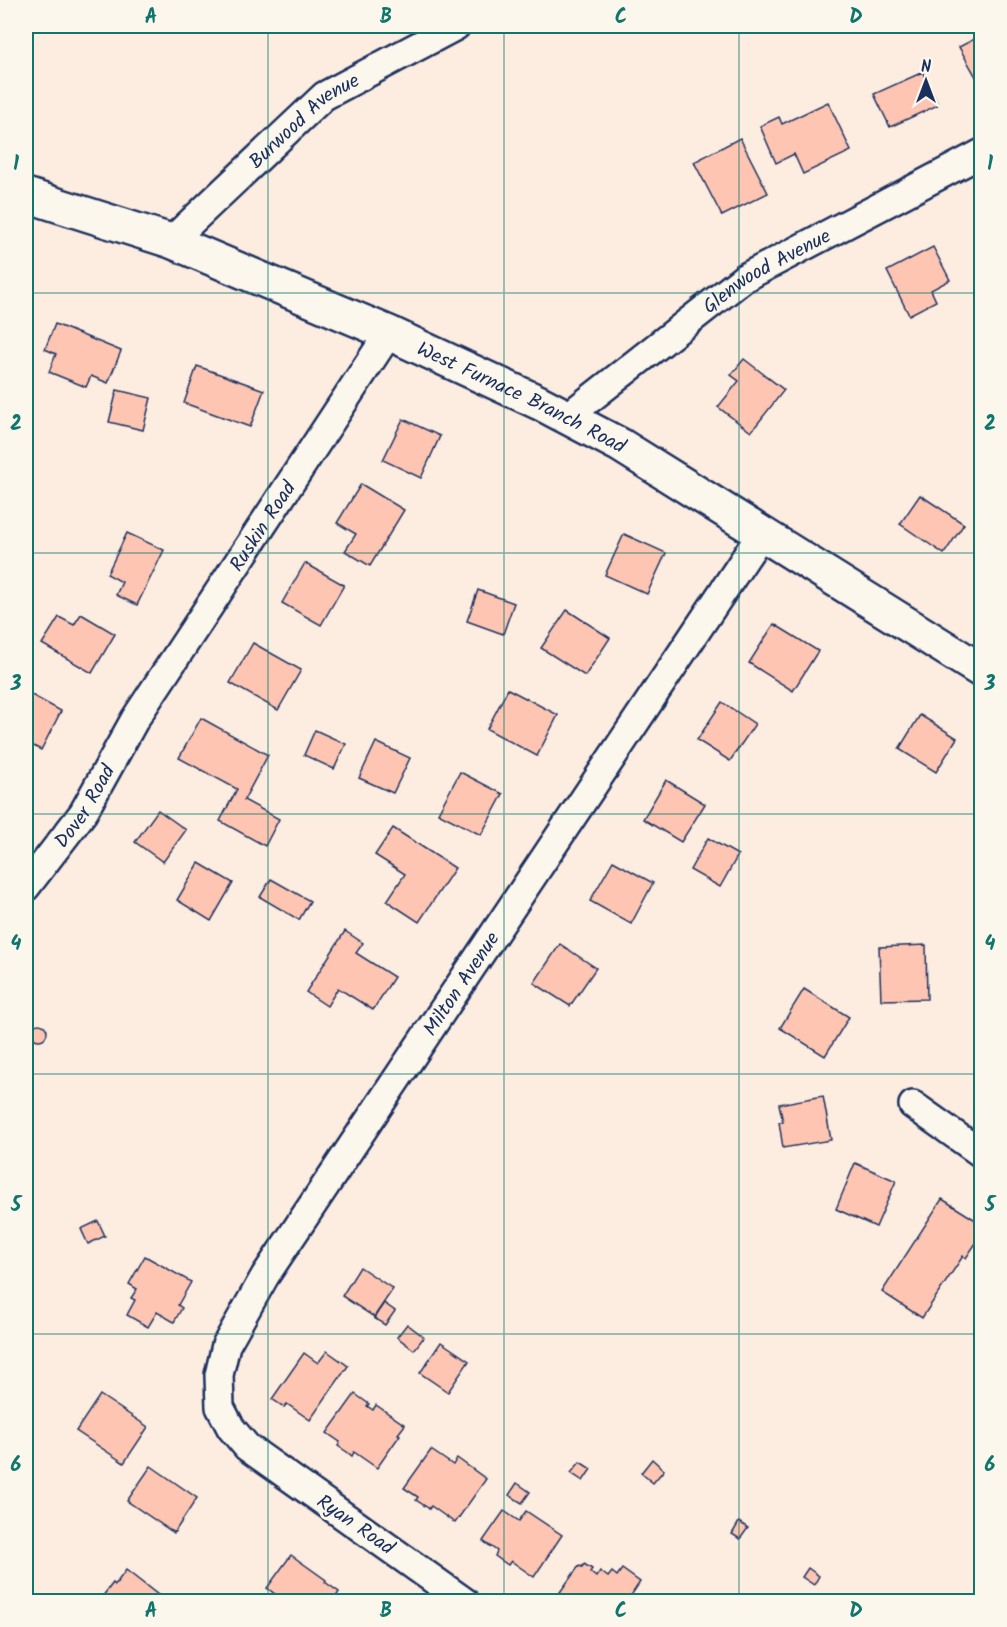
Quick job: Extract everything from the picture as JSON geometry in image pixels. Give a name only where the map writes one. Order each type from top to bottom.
[{"type":"street","name":"Burwood Avenue","points":[[171,240],[324,96],[456,26]]},
{"type":"street","name":"Glenwood Avenue","points":[[567,417],[744,278],[981,153]]},
{"type":"street","name":"West Furnace Branch Road","points":[[26,195],[171,240],[389,333],[567,417],[620,445],[981,671]]},
{"type":"street","name":"Ruskin Road","points":[[135,719],[389,333]]},
{"type":"street","name":"Milton Avenue","points":[[247,1447],[231,1428],[220,1407],[219,1375],[226,1345],[265,1276],[762,533]]},
{"type":"street","name":"Dover Road","points":[[26,887],[83,813],[135,719]]},
{"type":"street","points":[[913,1106],[981,1154]]},
{"type":"street","name":"Ryan Road","points":[[247,1447],[465,1602]]},
{"type":"building","points":[[982,35],[982,81],[979,82],[959,47]]},
{"type":"building","points":[[923,72],[938,105],[890,127],[874,94]]},
{"type":"building","points":[[828,102],[851,151],[803,174],[794,154],[776,163],[760,126],[779,117],[782,124]]},
{"type":"building","points":[[740,138],[768,193],[722,216],[694,162]]},
{"type":"building","points":[[933,247],[950,280],[931,290],[936,301],[909,315],[887,271]]},
{"type":"building","points":[[55,324],[121,351],[108,383],[91,376],[86,387],[49,372],[56,354],[45,349]]},
{"type":"building","points":[[744,359],[784,390],[751,432],[718,407],[739,381],[731,375]]},
{"type":"building","points":[[197,366],[264,390],[250,427],[184,403]]},
{"type":"building","points":[[117,390],[151,398],[143,430],[109,422]]},
{"type":"building","points":[[403,419],[440,436],[421,478],[383,460]]},
{"type":"building","points":[[361,484],[404,510],[370,566],[345,551],[356,534],[337,523]]},
{"type":"building","points":[[920,495],[964,524],[944,554],[900,524]]},
{"type":"building","points":[[127,533],[164,550],[137,605],[116,595],[122,582],[107,574]]},
{"type":"building","points":[[624,534],[666,553],[647,594],[605,575]]},
{"type":"building","points":[[305,563],[344,585],[321,625],[282,603]]},
{"type":"building","points":[[478,590],[514,603],[503,634],[467,621]]},
{"type":"building","points":[[567,610],[610,638],[585,676],[541,648]]},
{"type":"building","points":[[81,614],[115,634],[92,673],[42,644],[59,617],[74,625]]},
{"type":"building","points":[[774,624],[818,651],[793,691],[749,663]]},
{"type":"building","points":[[253,643],[301,670],[278,710],[230,683]]},
{"type":"building","points":[[508,689],[558,715],[537,756],[487,729]]},
{"type":"building","points":[[26,692],[61,711],[41,750],[26,742]]},
{"type":"building","points":[[722,702],[755,724],[730,761],[697,740]]},
{"type":"building","points":[[920,715],[957,738],[936,772],[899,749]]},
{"type":"building","points":[[201,718],[268,755],[244,800],[279,819],[265,846],[220,821],[237,789],[179,758]]},
{"type":"building","points":[[315,730],[346,744],[334,769],[304,755]]},
{"type":"building","points":[[376,742],[410,758],[393,793],[359,778]]},
{"type":"building","points":[[460,772],[503,794],[481,835],[438,813]]},
{"type":"building","points":[[666,780],[705,804],[681,842],[643,819]]},
{"type":"building","points":[[158,810],[186,830],[163,862],[135,842]]},
{"type":"building","points":[[393,828],[455,868],[419,922],[387,901],[405,874],[375,855]]},
{"type":"building","points":[[708,838],[738,855],[720,887],[690,870]]},
{"type":"building","points":[[613,861],[653,883],[631,924],[590,901]]},
{"type":"building","points":[[199,863],[233,883],[211,921],[177,900]]},
{"type":"building","points":[[271,879],[310,901],[299,920],[260,897]]},
{"type":"building","points":[[345,931],[363,943],[356,953],[394,977],[373,1010],[338,988],[327,1006],[306,992]]},
{"type":"building","points":[[560,944],[596,968],[570,1006],[534,983]]},
{"type":"building","points":[[926,945],[927,999],[881,1000],[879,947]]},
{"type":"building","points":[[804,989],[849,1017],[825,1056],[780,1028]]},
{"type":"building","points":[[36,1024],[42,1024],[47,1032],[45,1038],[36,1040],[31,1035],[31,1029]]},
{"type":"building","points":[[823,1096],[831,1140],[783,1148],[779,1122],[783,1122],[779,1104]]},
{"type":"building","points":[[855,1163],[896,1181],[876,1227],[836,1209]]},
{"type":"building","points":[[942,1199],[982,1224],[982,1234],[966,1258],[963,1256],[922,1318],[882,1292]]},
{"type":"building","points":[[98,1221],[105,1236],[88,1244],[81,1229]]},
{"type":"building","points":[[145,1256],[191,1282],[178,1305],[182,1308],[174,1322],[157,1312],[148,1327],[127,1315],[135,1300],[131,1298],[137,1289],[129,1284]]},
{"type":"building","points":[[360,1267],[393,1289],[374,1317],[342,1296]]},
{"type":"building","points":[[384,1303],[395,1311],[385,1325],[374,1318]]},
{"type":"building","points":[[407,1324],[424,1337],[414,1350],[397,1337]]},
{"type":"building","points":[[441,1342],[469,1361],[448,1392],[420,1373]]},
{"type":"building","points":[[327,1351],[348,1366],[310,1420],[287,1404],[284,1407],[272,1399],[304,1353],[318,1363]]},
{"type":"building","points":[[355,1394],[369,1404],[367,1406],[373,1410],[376,1405],[405,1425],[377,1468],[354,1452],[352,1456],[338,1446],[340,1442],[327,1433]]},
{"type":"building","points":[[100,1395],[148,1427],[124,1463],[76,1431]]},
{"type":"building","points":[[431,1450],[453,1465],[457,1458],[486,1479],[455,1523],[431,1506],[429,1509],[416,1500],[418,1497],[404,1488]]},
{"type":"building","points":[[652,1459],[664,1470],[653,1483],[641,1473]]},
{"type":"building","points":[[580,1462],[591,1469],[583,1481],[571,1473]]},
{"type":"building","points":[[151,1466],[197,1498],[174,1533],[127,1501]]},
{"type":"building","points":[[517,1483],[530,1492],[522,1503],[509,1495]]},
{"type":"building","points":[[504,1511],[519,1521],[526,1511],[562,1535],[534,1577],[511,1561],[508,1565],[495,1556],[497,1551],[483,1541]]},
{"type":"building","points":[[739,1522],[748,1528],[740,1539],[732,1534]]},
{"type":"building","points":[[291,1555],[339,1592],[333,1602],[286,1602],[267,1588]]},
{"type":"building","points":[[584,1564],[592,1569],[590,1572],[596,1577],[600,1571],[608,1577],[612,1572],[617,1576],[622,1569],[640,1582],[630,1597],[634,1600],[632,1602],[573,1602],[560,1592],[579,1566],[582,1567]]},
{"type":"building","points":[[808,1568],[819,1576],[814,1585],[802,1577]]},
{"type":"building","points":[[126,1570],[158,1595],[153,1602],[98,1602],[113,1583],[115,1585]]}]
